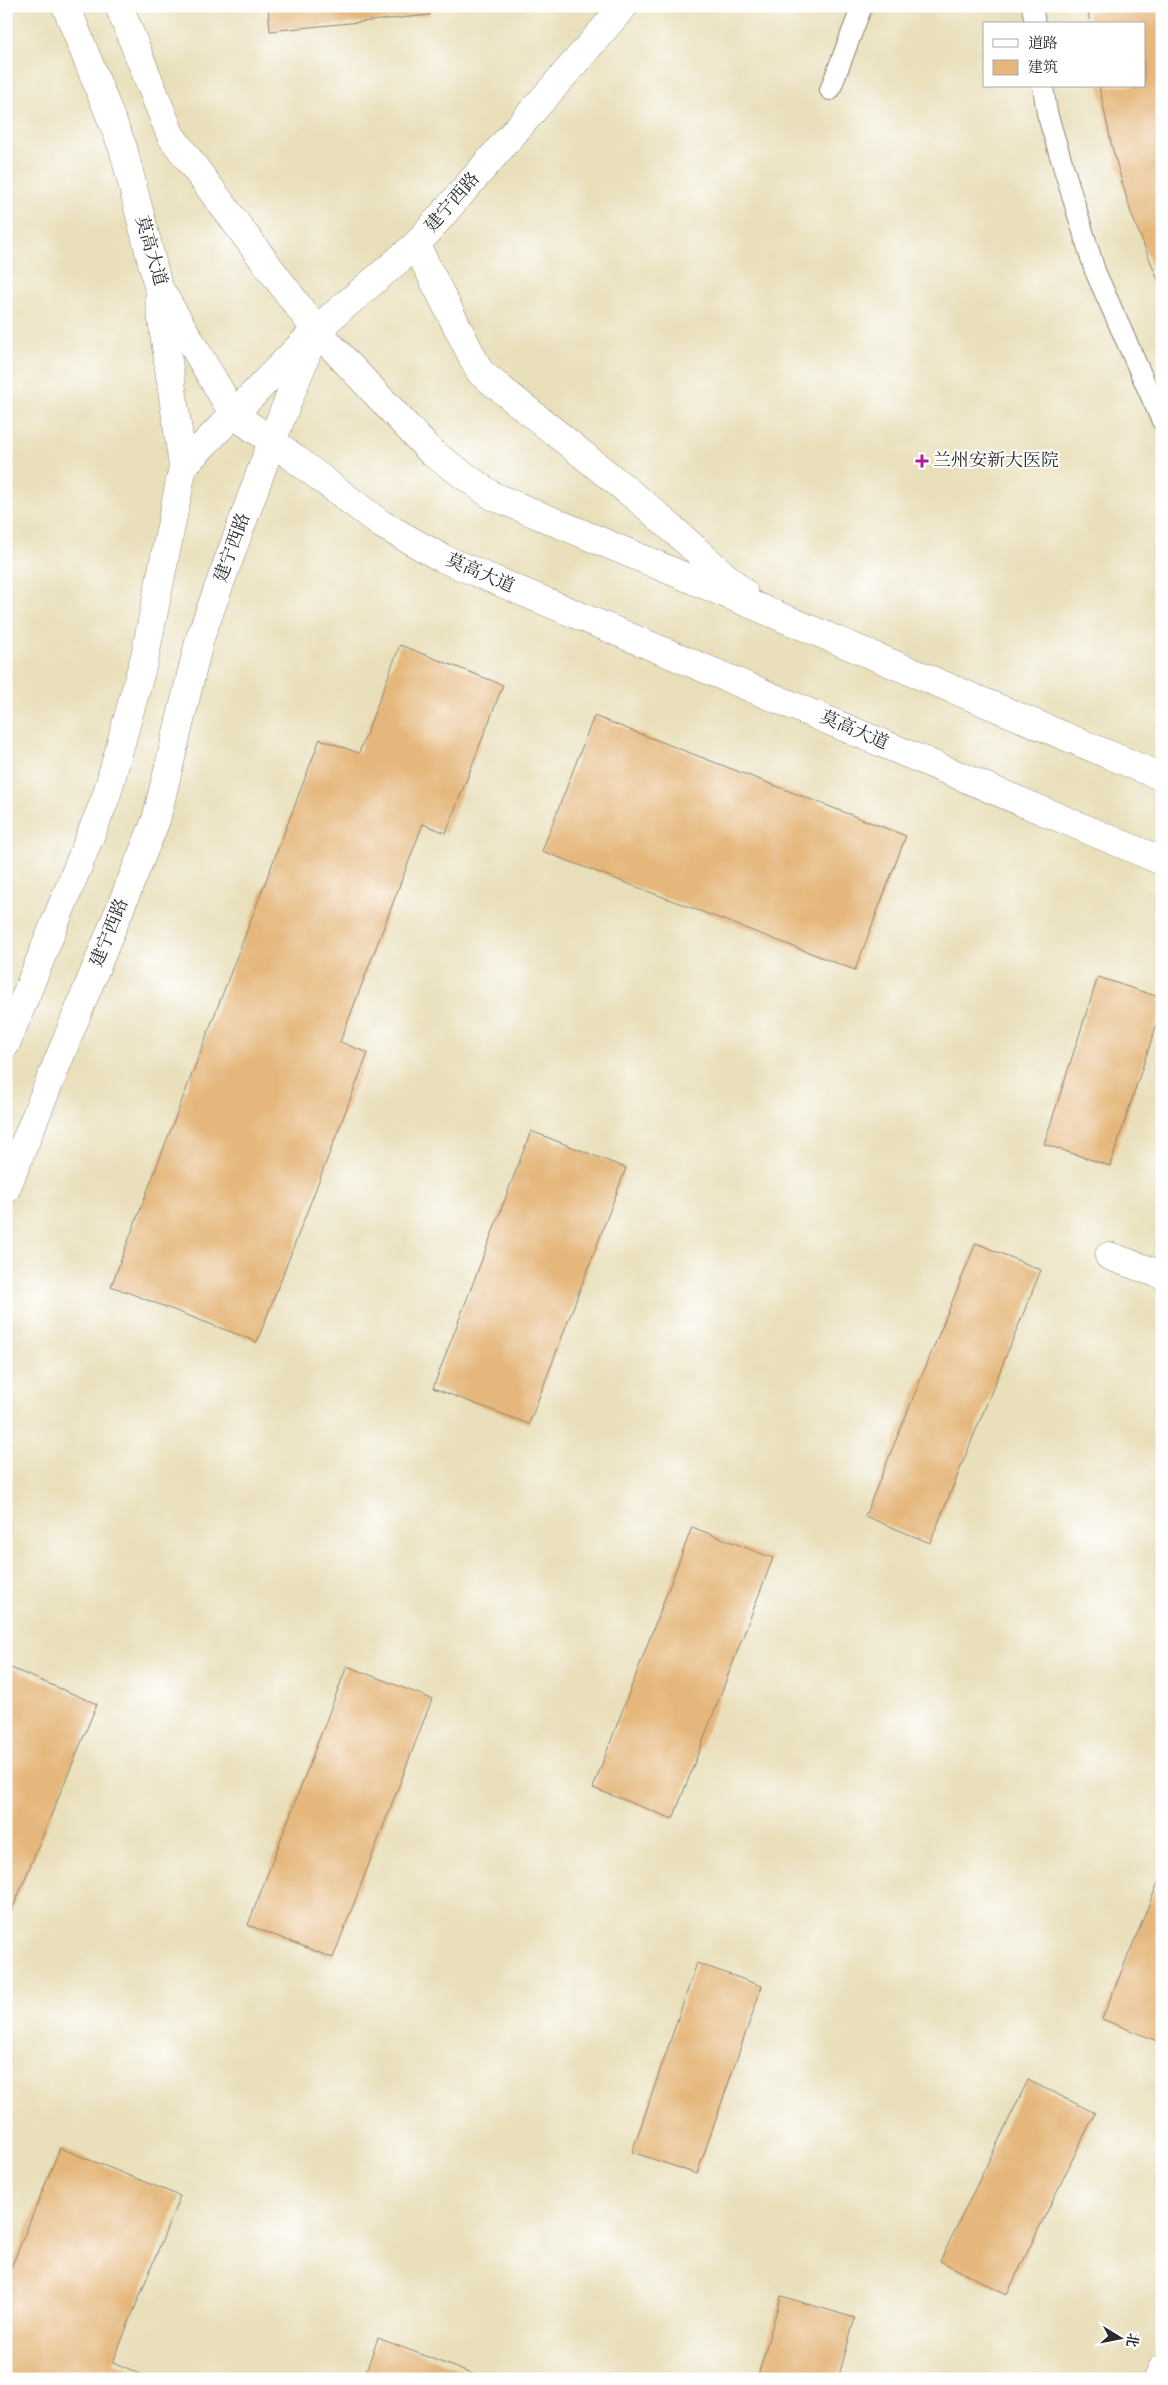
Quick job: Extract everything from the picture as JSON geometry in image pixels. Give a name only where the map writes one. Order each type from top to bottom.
[{"type":"main road","name":"莫高大道","points":[[66,6],[123,148],[158,286],[234,414],[381,524],[442,558],[1162,861]]},
{"type":"main road","points":[[120,6],[171,136],[316,330],[431,452],[493,496],[1162,777]]},
{"type":"main road","name":"建宁西路","points":[[6,1189],[156,820],[200,638],[272,441],[316,330],[416,245],[624,6]]},
{"type":"main road","points":[[416,245],[480,372],[649,508],[760,608]]},
{"type":"main road","points":[[6,1044],[106,797],[145,656],[183,466],[158,286]]},
{"type":"main road","points":[[183,466],[316,330]]},
{"type":"main road","points":[[1109,1256],[1162,1275]]},
{"type":"main road","points":[[1158,2379],[1162,2369]]},
{"type":"lane","points":[[830,90],[862,6]]},
{"type":"lane","points":[[1032,6],[1035,22]]},
{"type":"lane","points":[[1043,88],[1047,113],[1095,271],[1162,421]]},
{"type":"building","points":[[268,6],[429,6],[430,15],[270,31]]},
{"type":"building","points":[[1122,6],[1162,6],[1162,290],[1131,213],[1112,147],[1099,88],[1146,88],[1146,22],[1090,22],[1088,12]]},
{"type":"building","points":[[400,645],[503,685],[446,833],[423,824],[340,1042],[368,1053],[257,1342],[111,1286],[320,739],[359,753]]},
{"type":"building","points":[[594,716],[906,836],[855,970],[542,851]]},
{"type":"building","points":[[1098,977],[1162,998],[1162,1008],[1110,1166],[1044,1144]]},
{"type":"building","points":[[531,1131],[626,1168],[529,1424],[433,1388]]},
{"type":"building","points":[[976,1243],[1041,1270],[930,1543],[865,1516]]},
{"type":"building","points":[[692,1527],[773,1558],[673,1819],[593,1788]]},
{"type":"building","points":[[6,1666],[97,1704],[6,1925]]},
{"type":"building","points":[[347,1666],[432,1699],[333,1958],[248,1925]]},
{"type":"building","points":[[1162,1873],[1162,2043],[1102,2019]]},
{"type":"building","points":[[697,1963],[762,1986],[697,2174],[632,2152]]},
{"type":"building","points":[[1028,2080],[1095,2113],[1007,2294],[940,2261]]},
{"type":"building","points":[[60,2148],[180,2196],[113,2362],[152,2379],[6,2379],[6,2280]]},
{"type":"building","points":[[781,2296],[855,2318],[838,2379],[757,2379]]},
{"type":"building","points":[[378,2338],[485,2379],[363,2379]]},
{"type":"place","name":"兰州安新大医院","points":[[922,461]]}]
